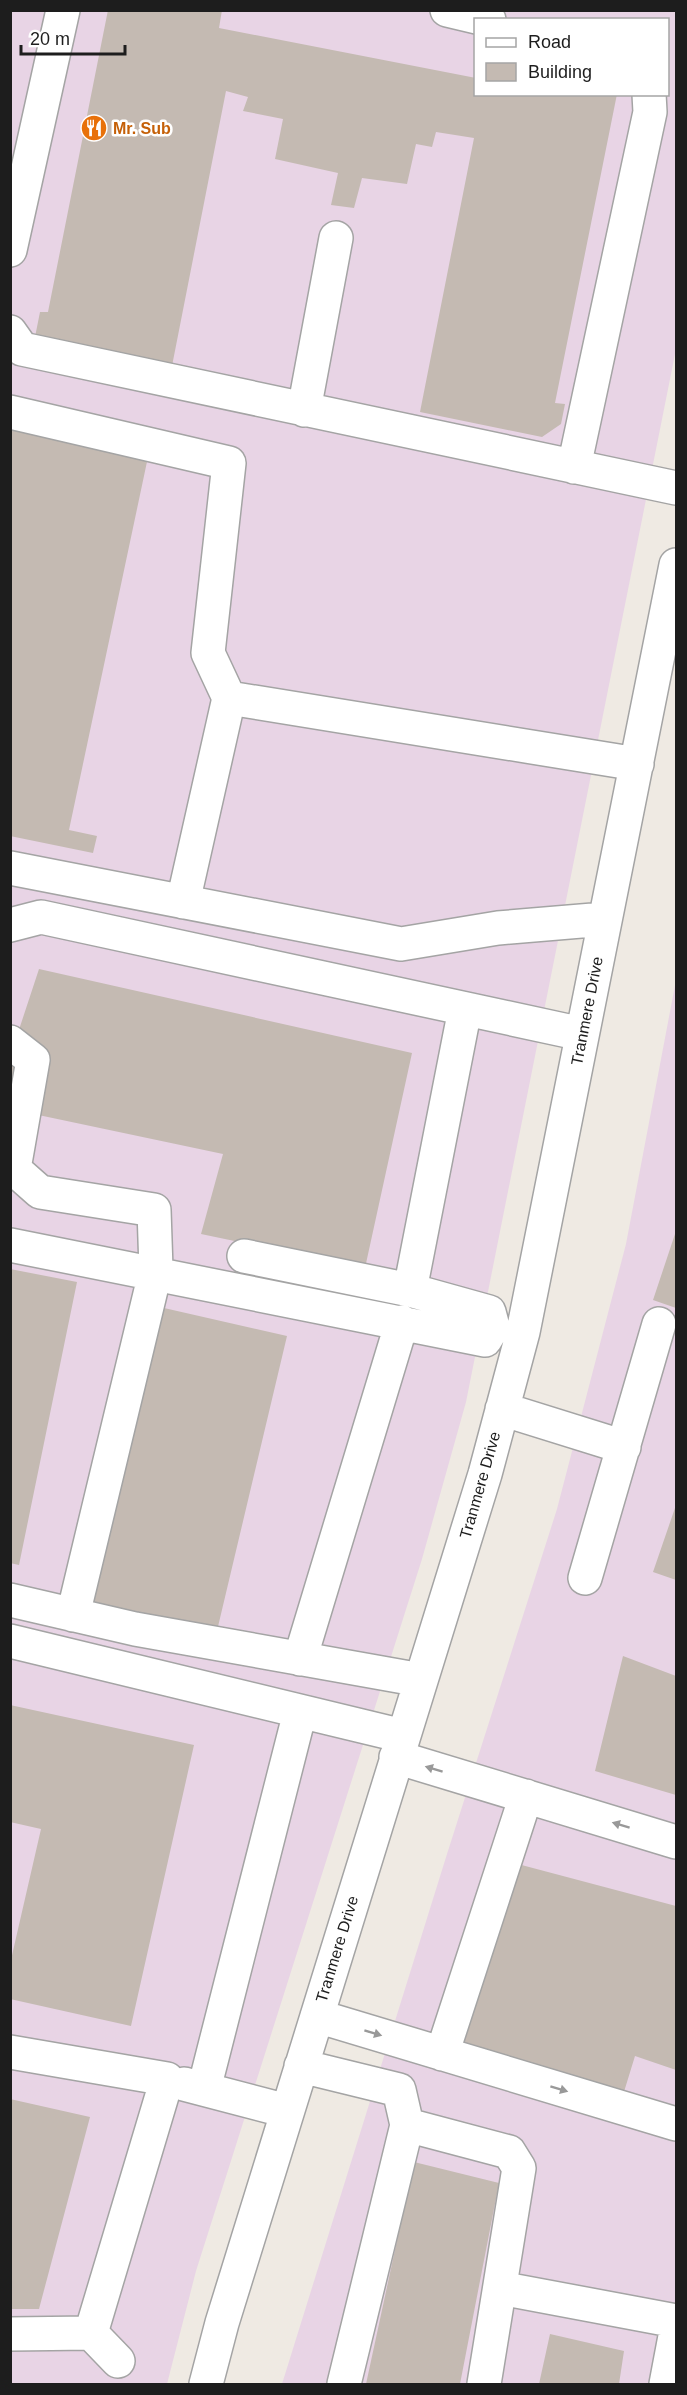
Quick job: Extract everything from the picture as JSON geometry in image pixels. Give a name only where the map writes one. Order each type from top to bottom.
[{"type":"street","points":[[10,250],[63,10]]},
{"type":"street","points":[[447,10],[481,18]]},
{"type":"street","points":[[574,466],[650,112],[649,96]]},
{"type":"street","points":[[304,410],[336,238]]},
{"type":"street","points":[[10,332],[22,350],[676,488]]},
{"type":"street","points":[[10,412],[229,463],[208,653],[230,698],[183,902]]},
{"type":"street","name":"Tranmere Drive","points":[[206,2385],[222,2323],[484,1474],[502,1408],[508,1330],[582,1034],[676,565]]},
{"type":"street","points":[[230,698],[637,764]]},
{"type":"street","points":[[10,868],[401,944],[498,928],[605,919]]},
{"type":"street","points":[[10,925],[41,917],[582,1034]]},
{"type":"street","points":[[410,1290],[465,1009]]},
{"type":"street","points":[[10,1042],[33,1060],[14,1169],[40,1192],[154,1210],[156,1269],[73,1615]]},
{"type":"street","points":[[10,1245],[154,1276],[402,1322],[485,1340],[508,1330],[489,1312],[410,1290],[244,1256]]},
{"type":"street","points":[[300,1659],[402,1322]]},
{"type":"street","points":[[585,1578],[659,1324]]},
{"type":"street","points":[[502,1408],[624,1447]]},
{"type":"street","points":[[10,1600],[135,1629],[420,1680]]},
{"type":"street","points":[[10,1641],[300,1712],[400,1747],[526,1796],[676,1842]]},
{"type":"street","points":[[204,2089],[300,1712]]},
{"type":"street","points":[[442,2054],[526,1796]]},
{"type":"street","points":[[317,2016],[676,2124]]},
{"type":"street","points":[[10,2052],[167,2079],[287,2111]]},
{"type":"street","points":[[301,2066],[399,2090],[406,2126],[344,2385]]},
{"type":"street","points":[[91,2334],[167,2079]]},
{"type":"street","points":[[406,2126],[509,2152],[519,2168],[484,2385]]},
{"type":"street","points":[[500,2288],[676,2321]]},
{"type":"street","points":[[666,2385],[676,2331]]},
{"type":"street","points":[[10,2334],[91,2334],[118,2361]]},
{"type":"shaded area","points":[[11,11],[676,11],[676,349],[466,1402],[422,1559],[196,2271],[167,2384],[11,2384]]},
{"type":"shaded area","points":[[676,980],[676,2384],[282,2384],[557,1509],[626,1244]]},
{"type":"building","points":[[108,10],[222,10],[219,28],[474,78],[474,96],[617,96],[555,403],[565,404],[561,424],[542,437],[420,412],[474,138],[436,132],[432,147],[416,144],[407,184],[362,178],[354,208],[331,205],[338,173],[275,159],[283,119],[243,111],[248,97],[226,91],[172,366],[35,337],[40,312],[48,312]]},
{"type":"building","points":[[10,428],[148,457],[69,830],[97,836],[93,853],[10,836]]},
{"type":"building","points":[[39,969],[412,1053],[365,1268],[201,1234],[223,1154],[10,1109],[10,1057]]},
{"type":"building","points":[[676,1231],[676,1308],[653,1300]]},
{"type":"building","points":[[10,1269],[77,1282],[19,1565],[10,1563]]},
{"type":"building","points":[[164,1308],[287,1336],[216,1635],[93,1606]]},
{"type":"building","points":[[676,1505],[676,1580],[653,1572]]},
{"type":"building","points":[[623,1656],[676,1676],[676,1795],[595,1771]]},
{"type":"building","points":[[10,1705],[194,1745],[131,2026],[10,1999],[10,1964],[41,1829],[10,1822]]},
{"type":"building","points":[[514,1863],[676,1906],[676,2070],[635,2056],[623,2095],[463,2042]]},
{"type":"building","points":[[10,2099],[90,2117],[39,2309],[10,2309]]},
{"type":"building","points":[[414,2162],[499,2183],[460,2384],[366,2384]]},
{"type":"building","points":[[550,2334],[624,2351],[619,2384],[539,2384]]},
{"type":"place","name":"Mr. Sub","points":[[94,128]]}]
